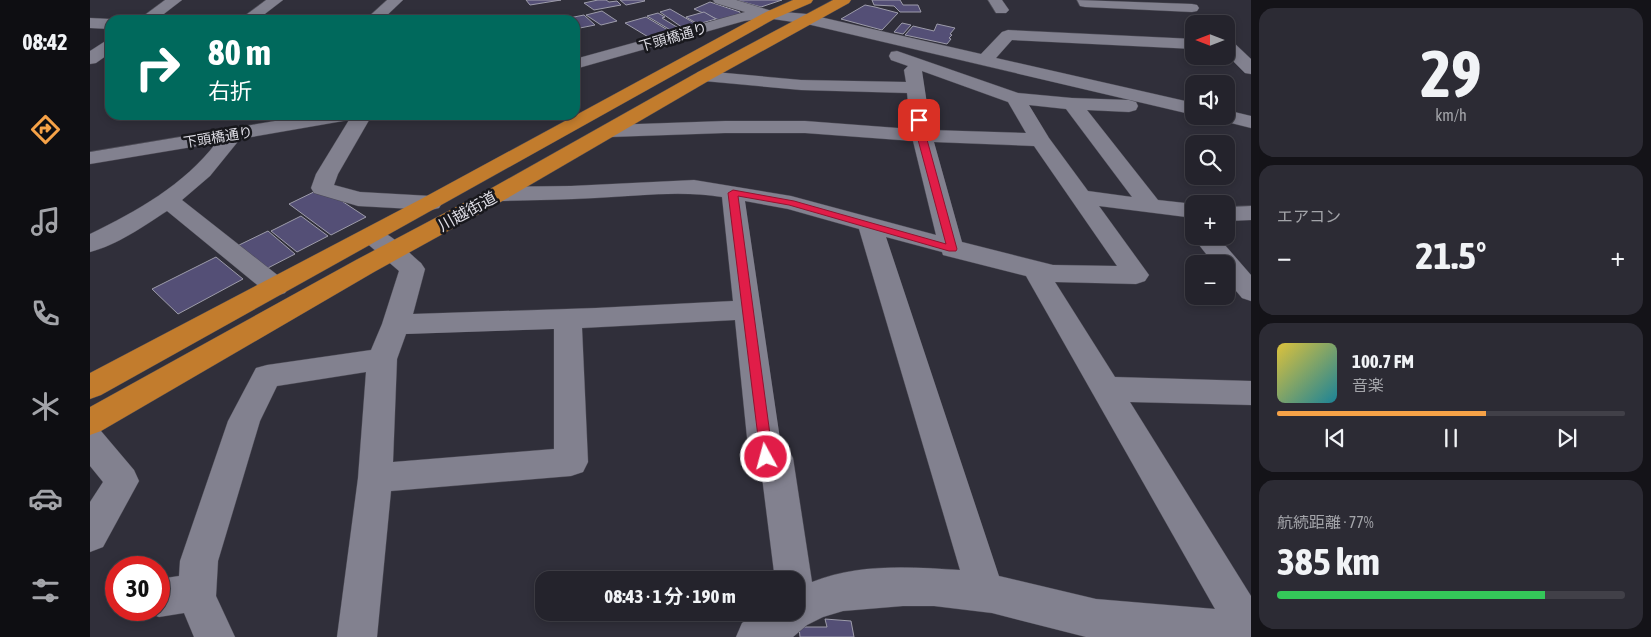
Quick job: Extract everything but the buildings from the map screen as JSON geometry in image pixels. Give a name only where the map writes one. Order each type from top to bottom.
[{"type":"highway","name":"川越街道","points":[[90,387],[276,287],[498,194],[704,76],[803,15],[844,0]]},
{"type":"highway","name":"川越街道","points":[[90,422],[382,244],[432,203],[771,15]]},
{"type":"street","points":[[153,15],[175,0]]},
{"type":"street","points":[[255,15],[276,0]]},
{"type":"street","points":[[379,15],[396,0]]},
{"type":"street","points":[[720,0],[771,15],[803,15],[1185,107]]},
{"type":"street","points":[[1084,0],[1085,3],[1193,9]]},
{"type":"street","name":"下頭橋通り","points":[[580,63],[743,17],[771,15]]},
{"type":"street","points":[[803,15],[912,60],[1015,98],[1072,104],[1185,108]]},
{"type":"street","points":[[90,23],[105,24]]},
{"type":"street","points":[[985,60],[1008,35],[1185,44]]},
{"type":"street","points":[[1235,45],[1251,44]]},
{"type":"street","points":[[90,59],[105,48]]},
{"type":"street","points":[[1235,54],[1251,69]]},
{"type":"street","points":[[912,60],[914,88],[922,136],[952,249]]},
{"type":"street","points":[[704,76],[801,85],[914,88]]},
{"type":"street","points":[[498,194],[571,193],[685,187],[733,193],[791,203],[870,224],[952,249],[1035,270],[1053,273],[1136,275],[1040,140],[1015,98]]},
{"type":"street","points":[[1072,104],[1150,205]]},
{"type":"street","points":[[1235,115],[1251,114]]},
{"type":"street","points":[[1235,118],[1251,122]]},
{"type":"street","name":"下頭橋通り","points":[[90,158],[316,120]]},
{"type":"street","points":[[359,120],[327,174],[322,188],[358,199],[432,203]]},
{"type":"street","points":[[610,131],[725,127],[805,127],[922,136],[1040,140]]},
{"type":"street","points":[[90,244],[150,213],[168,200],[217,157],[233,134]]},
{"type":"street","points":[[733,193],[766,457],[776,458],[792,571]]},
{"type":"street","points":[[1080,197],[1150,205],[1185,214]]},
{"type":"street","points":[[168,200],[276,287]]},
{"type":"street","points":[[1235,214],[1251,213]]},
{"type":"street","points":[[870,224],[986,593]]},
{"type":"street","points":[[356,637],[375,478],[382,359],[396,324],[412,270],[382,244]]},
{"type":"street","points":[[1212,245],[1251,292]]},
{"type":"street","points":[[1035,270],[1251,632]]},
{"type":"street","points":[[396,324],[568,319],[748,310]]},
{"type":"street","points":[[375,478],[571,462],[568,319]]},
{"type":"street","points":[[215,637],[197,598],[199,561],[244,421],[267,376],[382,359]]},
{"type":"street","points":[[1106,390],[1251,394]]},
{"type":"street","points":[[90,441],[122,481],[90,536]]},
{"type":"street","points":[[805,598],[863,588],[959,589],[1013,598],[1094,619],[1251,632]]},
{"type":"street","points":[[170,596],[197,592]]},
{"type":"street","points":[[756,637],[770,630],[778,621]]},
{"type":"route","points":[[766,457],[733,193],[791,203],[870,224],[952,249],[919,120]]}]
